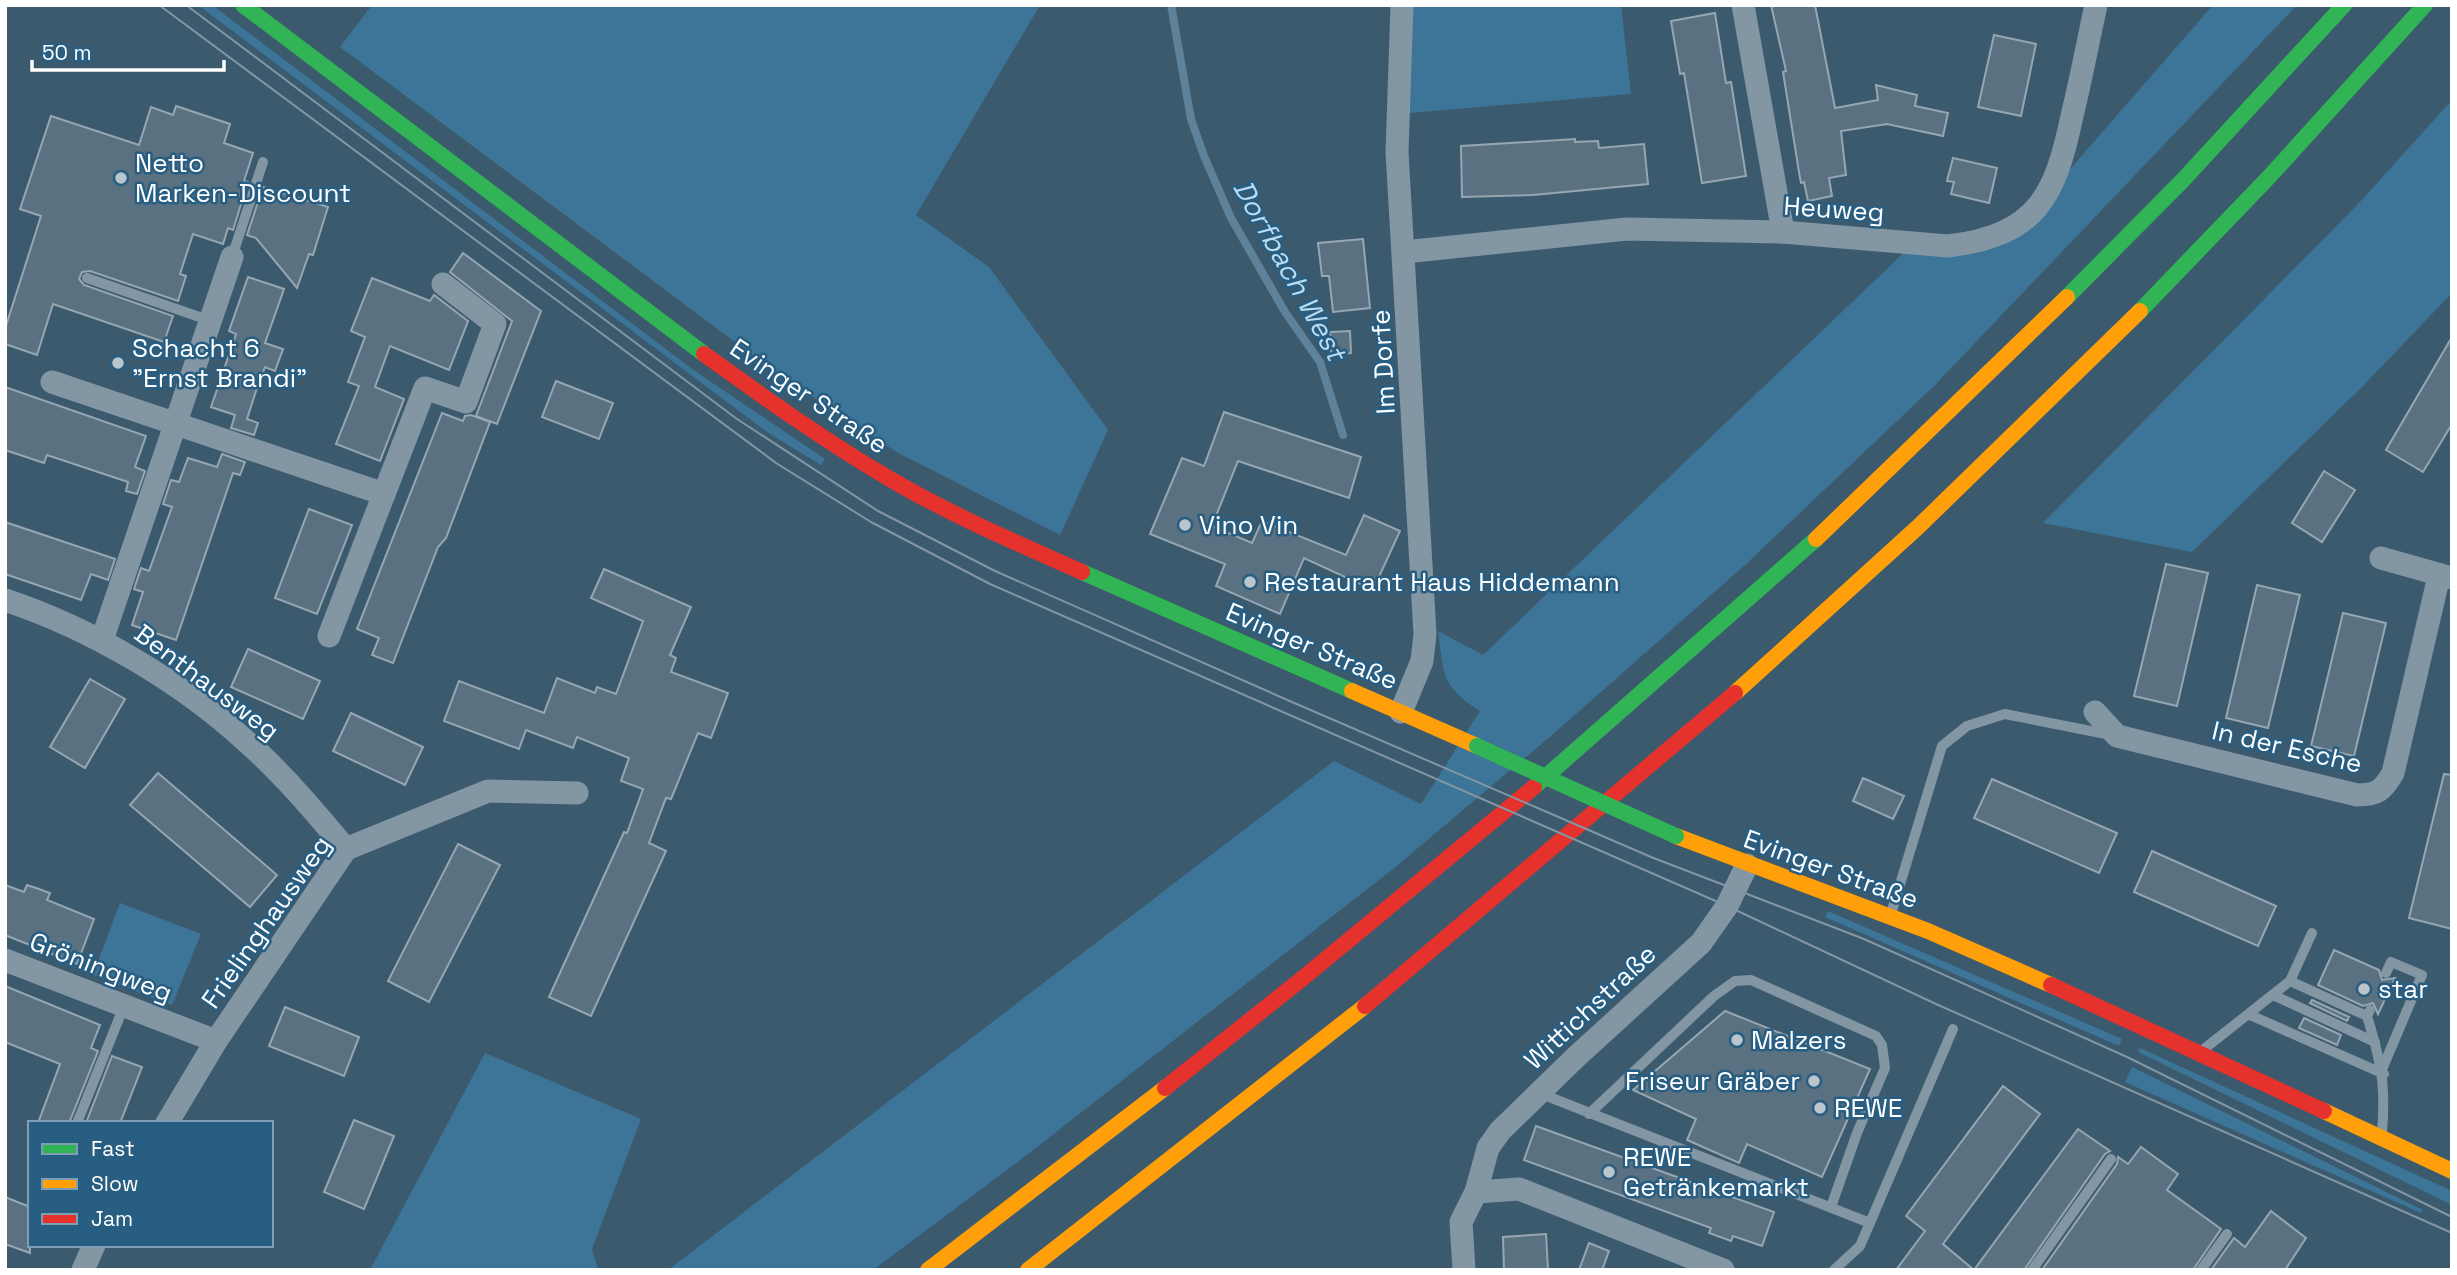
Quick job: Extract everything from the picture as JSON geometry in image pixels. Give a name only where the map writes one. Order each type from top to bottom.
[{"type":"main road","name":"Evinger Straße","points":[[243,5],[653,318],[805,427],[882,474],[984,528],[1676,836],[1891,916],[2199,1053],[2452,1171]]},
{"type":"main road","points":[[928,1270],[1238,1031],[1412,891],[1577,753],[1758,593],[1953,411],[2138,224],[2344,5]]},
{"type":"main road","points":[[1028,1270],[1255,1095],[1472,919],[1687,735],[1902,542],[2107,345],[2304,140],[2425,5]]},
{"type":"street","name":"Im Dorfe","points":[[1401,712],[1419,669],[1425,634],[1397,152],[1402,5]]},
{"type":"street","points":[[1744,5],[1783,232]]},
{"type":"street","name":"Heuweg","points":[[1404,252],[1627,229],[1783,232],[1948,246],[1972,243],[2003,233],[2031,215],[2051,191],[2062,163],[2096,5]]},
{"type":"street","points":[[102,640],[232,257]]},
{"type":"street","points":[[329,636],[425,388],[466,402],[495,324],[443,284]]},
{"type":"street","points":[[52,382],[384,494]]},
{"type":"street","name":"In der Esche","points":[[2117,736],[2357,794],[2372,795],[2384,789],[2393,773],[2446,577],[2381,558]]},
{"type":"street","name":"Benthausweg","points":[[5,600],[56,617],[102,640],[156,675],[248,742],[306,801],[346,849]]},
{"type":"street","points":[[2095,712],[2117,736]]},
{"type":"street","name":"Frielinghausweg","points":[[168,1121],[216,1041],[346,849],[488,790],[577,793]]},
{"type":"street","name":"Wittichstraße","points":[[1464,1270],[1461,1222],[1476,1192],[1488,1148],[1539,1093],[1701,943],[1727,906],[1747,864]]},
{"type":"street","name":"Gröningweg","points":[[5,961],[216,1041]]},
{"type":"street","points":[[1476,1192],[1519,1189],[1723,1270]]},
{"type":"street","points":[[83,1270],[93,1247]]},
{"type":"lane","points":[[232,257],[263,162]]},
{"type":"lane","points":[[87,278],[211,321]]},
{"type":"lane","points":[[1891,916],[1942,746],[1950,739],[1967,726],[2005,714],[2117,736]]},
{"type":"lane","points":[[2199,1053],[2291,981],[2312,933]]},
{"type":"lane","points":[[2383,1071],[2422,975],[2391,961],[2386,973]]},
{"type":"lane","points":[[1588,1114],[1714,996],[1735,981],[1751,980],[1876,1036],[1882,1045],[1885,1068],[1857,1133],[1831,1207]]},
{"type":"lane","points":[[2291,981],[2369,1013],[2386,1091],[2382,1139]]},
{"type":"lane","points":[[2275,996],[2375,1042]]},
{"type":"lane","points":[[78,1121],[124,1006]]},
{"type":"lane","points":[[2250,1015],[2383,1071]]},
{"type":"lane","points":[[1834,1270],[1860,1246],[1953,1029]]},
{"type":"lane","points":[[1539,1093],[1870,1223]]},
{"type":"lane","points":[[2032,1270],[2111,1159]]},
{"type":"lane","points":[[2201,1270],[2227,1234]]},
{"type":"shaded area","points":[[198,5],[212,5],[692,369],[825,459],[821,465],[767,432]]},
{"type":"shaded area","points":[[372,5],[1040,5],[916,215],[989,267],[1108,430],[1060,535],[898,453],[775,372],[340,47]]},
{"type":"shaded area","points":[[1402,5],[1621,5],[1631,94],[1398,114]]},
{"type":"shaded area","points":[[2213,5],[2297,5],[1935,385],[1745,565],[1552,735],[1393,869],[1028,1154],[873,1270],[668,1270],[1334,761],[1421,804],[1480,711],[1451,686],[1444,669],[1438,631],[1483,655],[1914,243],[1972,243],[2051,191]]},
{"type":"shaded area","points":[[2452,100],[2452,293],[2362,387],[2192,552],[2043,523],[2359,203]]},
{"type":"shaded area","points":[[120,903],[201,934],[172,1005],[93,975]]},
{"type":"shaded area","points":[[1828,911],[2122,1039],[2119,1046],[1825,917]]},
{"type":"shaded area","points":[[2140,1048],[2452,1191],[2452,1205],[2138,1052]]},
{"type":"shaded area","points":[[485,1053],[641,1119],[592,1249],[598,1270],[370,1270]]},
{"type":"shaded area","points":[[2132,1067],[2423,1210],[2421,1213],[2125,1082]]},
{"type":"building","points":[[1771,5],[1815,5],[1835,108],[1878,100],[1876,85],[1917,95],[1915,106],[1948,113],[1943,136],[1887,124],[1841,131],[1846,175],[1829,178],[1832,196],[1808,201],[1804,182],[1801,183],[1783,72],[1786,71]]},
{"type":"building","points":[[1715,13],[1726,83],[1731,82],[1746,176],[1702,183],[1684,73],[1680,74],[1671,21]]},
{"type":"building","points":[[1994,35],[2036,44],[2021,116],[1978,107]]},
{"type":"building","points":[[176,106],[230,124],[224,143],[253,153],[244,181],[248,182],[233,230],[228,228],[223,244],[193,234],[180,274],[186,276],[178,301],[90,271],[82,272],[79,279],[84,285],[173,316],[164,342],[53,304],[37,355],[5,344],[5,329],[41,216],[20,209],[51,116],[139,145],[151,107],[173,115]]},
{"type":"building","points":[[1575,139],[1575,142],[1598,141],[1599,148],[1644,144],[1648,184],[1533,195],[1462,197],[1461,146]]},
{"type":"building","points":[[1953,158],[1997,168],[1989,203],[1951,194],[1954,182],[1947,181]]},
{"type":"building","points":[[263,187],[328,207],[313,255],[309,254],[297,288],[256,238],[247,235]]},
{"type":"building","points":[[1363,239],[1370,308],[1333,312],[1329,276],[1322,276],[1318,243]]},
{"type":"building","points":[[463,253],[541,311],[497,424],[476,416],[512,321],[450,272]]},
{"type":"building","points":[[248,277],[284,289],[265,343],[283,349],[275,371],[265,367],[256,391],[247,419],[258,423],[254,435],[231,428],[235,415],[211,407],[236,334],[229,331]]},
{"type":"building","points":[[372,278],[430,301],[434,295],[468,321],[449,370],[390,346],[375,387],[404,399],[380,461],[336,444],[359,386],[348,382],[365,337],[351,331]]},
{"type":"building","points":[[1350,331],[1351,353],[1331,355],[1330,332]]},
{"type":"building","points":[[2452,337],[2452,424],[2423,472],[2386,450]]},
{"type":"building","points":[[556,381],[613,403],[599,439],[542,417]]},
{"type":"building","points":[[5,387],[146,436],[135,467],[145,471],[137,494],[126,491],[128,482],[47,455],[44,463],[5,450]]},
{"type":"building","points":[[1224,412],[1361,457],[1349,498],[1238,461],[1212,526],[1252,543],[1262,521],[1346,555],[1364,515],[1400,531],[1373,590],[1304,558],[1280,614],[1216,586],[1225,564],[1150,534],[1182,458],[1204,466]]},
{"type":"building","points":[[442,413],[463,421],[465,416],[471,415],[490,422],[446,538],[438,547],[393,663],[372,655],[379,638],[357,629]]},
{"type":"building","points":[[222,454],[245,462],[240,475],[233,473],[176,640],[132,625],[143,592],[134,589],[141,568],[149,571],[172,507],[163,504],[171,480],[179,482],[188,458],[217,467]]},
{"type":"building","points":[[2324,471],[2355,490],[2322,542],[2292,523]]},
{"type":"building","points":[[309,509],[352,525],[317,614],[275,598]]},
{"type":"building","points":[[5,522],[115,559],[108,580],[91,574],[81,600],[5,574]]},
{"type":"building","points":[[2166,564],[2208,573],[2177,706],[2134,696]]},
{"type":"building","points":[[604,569],[691,607],[670,655],[676,658],[671,672],[728,693],[711,738],[698,733],[671,799],[666,798],[649,843],[666,851],[591,1016],[549,997],[624,832],[627,833],[643,789],[621,781],[629,758],[577,737],[573,748],[526,730],[519,749],[444,721],[459,681],[544,713],[557,678],[595,693],[597,687],[616,694],[643,621],[591,598]]},
{"type":"building","points":[[2257,585],[2300,595],[2268,728],[2226,718]]},
{"type":"building","points":[[2343,613],[2386,623],[2354,756],[2311,746]]},
{"type":"building","points":[[248,649],[320,681],[303,719],[231,687]]},
{"type":"building","points":[[90,679],[125,699],[85,768],[50,747]]},
{"type":"building","points":[[351,713],[423,747],[405,785],[333,751]]},
{"type":"building","points":[[158,773],[277,875],[250,907],[130,805]]},
{"type":"building","points":[[2444,774],[2452,775],[2452,929],[2409,918]]},
{"type":"building","points":[[1863,778],[1904,796],[1893,819],[1853,801]]},
{"type":"building","points":[[1992,779],[2117,833],[2099,873],[1974,818]]},
{"type":"building","points":[[458,844],[500,865],[429,1002],[388,981]]},
{"type":"building","points":[[2152,851],[2276,906],[2258,946],[2134,892]]},
{"type":"building","points":[[5,885],[24,892],[27,885],[50,893],[47,900],[94,919],[77,964],[5,935]]},
{"type":"building","name":"star","points":[[2334,950],[2379,970],[2382,980],[2395,978],[2378,1014],[2373,1003],[2363,1006],[2318,985]]},
{"type":"building","points":[[5,986],[100,1025],[91,1048],[98,1051],[70,1121],[39,1121],[60,1064],[5,1042]]},
{"type":"building","points":[[2312,1000],[2349,1017],[2347,1021],[2310,1003]]},
{"type":"building","points":[[285,1007],[359,1037],[344,1076],[269,1046]]},
{"type":"building","points":[[1725,1011],[1870,1069],[1822,1177],[1747,1144],[1739,1163],[1687,1140],[1696,1119],[1633,1090]]},
{"type":"building","points":[[2304,1018],[2341,1035],[2337,1045],[2299,1028]]},
{"type":"building","points":[[112,1056],[142,1067],[121,1121],[87,1121]]},
{"type":"building","points":[[2003,1086],[2040,1114],[1943,1244],[1974,1270],[1896,1270],[1925,1231],[1906,1216]]},
{"type":"building","points":[[354,1120],[394,1136],[364,1209],[324,1192]]},
{"type":"building","name":"REWE Getränkemarkt","points":[[1536,1126],[1774,1212],[1762,1246],[1733,1236],[1731,1241],[1709,1233],[1711,1228],[1524,1160]]},
{"type":"building","points":[[2078,1129],[2110,1151],[2105,1154],[2024,1270],[1974,1270]]},
{"type":"building","points":[[2141,1147],[2178,1174],[2167,1190],[2221,1229],[2193,1270],[2042,1270],[2117,1164],[2118,1157],[2128,1164]]},
{"type":"building","points":[[5,1197],[28,1206],[30,1253],[5,1244]]},
{"type":"building","points":[[2271,1211],[2306,1238],[2285,1270],[2211,1270],[2234,1238],[2245,1247]]},
{"type":"building","points":[[1546,1234],[1548,1270],[1504,1270],[1503,1237]]},
{"type":"building","points":[[1589,1243],[1609,1251],[1602,1270],[1579,1270]]},
{"type":"waterway","name":"Dorfbach West","points":[[1171,5],[1191,119],[1204,156],[1231,218],[1285,312],[1320,362],[1343,435]]},
{"type":"tram line","points":[[159,5],[776,463],[871,522],[990,584],[1727,906],[1936,1004],[2452,1233]]},
{"type":"tram line","points":[[186,5],[737,419],[878,511],[995,571],[1292,702],[1651,857],[1864,939],[2127,1057],[2452,1217]]},
{"type":"traffic: fast","points":[[243,5],[704,354]]},
{"type":"traffic: fast","points":[[2067,297],[2183,180],[2344,5]]},
{"type":"traffic: fast","points":[[2140,311],[2269,177],[2425,5]]},
{"type":"traffic: fast","points":[[1534,787],[1816,539]]},
{"type":"traffic: fast","points":[[1082,572],[1352,691]]},
{"type":"traffic: fast","points":[[1477,746],[1676,836]]},
{"type":"traffic: slow","points":[[1816,539],[2067,297]]},
{"type":"traffic: slow","points":[[1735,693],[1918,527],[2140,311]]},
{"type":"traffic: slow","points":[[1352,691],[1477,746]]},
{"type":"traffic: slow","points":[[1676,836],[1928,931],[2051,985]]},
{"type":"traffic: slow","points":[[1028,1270],[1365,1006]]},
{"type":"traffic: slow","points":[[928,1270],[1165,1088]]},
{"type":"traffic: slow","points":[[2324,1111],[2452,1171]]},
{"type":"traffic: jam","points":[[704,354],[819,434],[890,479],[960,517],[1082,572]]},
{"type":"traffic: jam","points":[[1365,1006],[1735,693]]},
{"type":"traffic: jam","points":[[1165,1088],[1534,787]]},
{"type":"traffic: jam","points":[[2051,985],[2324,1111]]},
{"type":"place","name":"Netto Marken-Discount","points":[[121,178]]},
{"type":"place","name":"Schacht 6 \"Ernst Brandi\"","points":[[118,363]]},
{"type":"place","name":"Vino Vin","points":[[1185,525]]},
{"type":"place","name":"Restaurant Haus Hiddemann","points":[[1250,582]]},
{"type":"place","name":"star","points":[[2364,989]]},
{"type":"place","name":"Malzers","points":[[1737,1040]]},
{"type":"place","name":"Friseur Gräber","points":[[1814,1081]]},
{"type":"place","name":"REWE","points":[[1820,1108]]},
{"type":"place","name":"REWE Getränkemarkt","points":[[1609,1172]]}]
